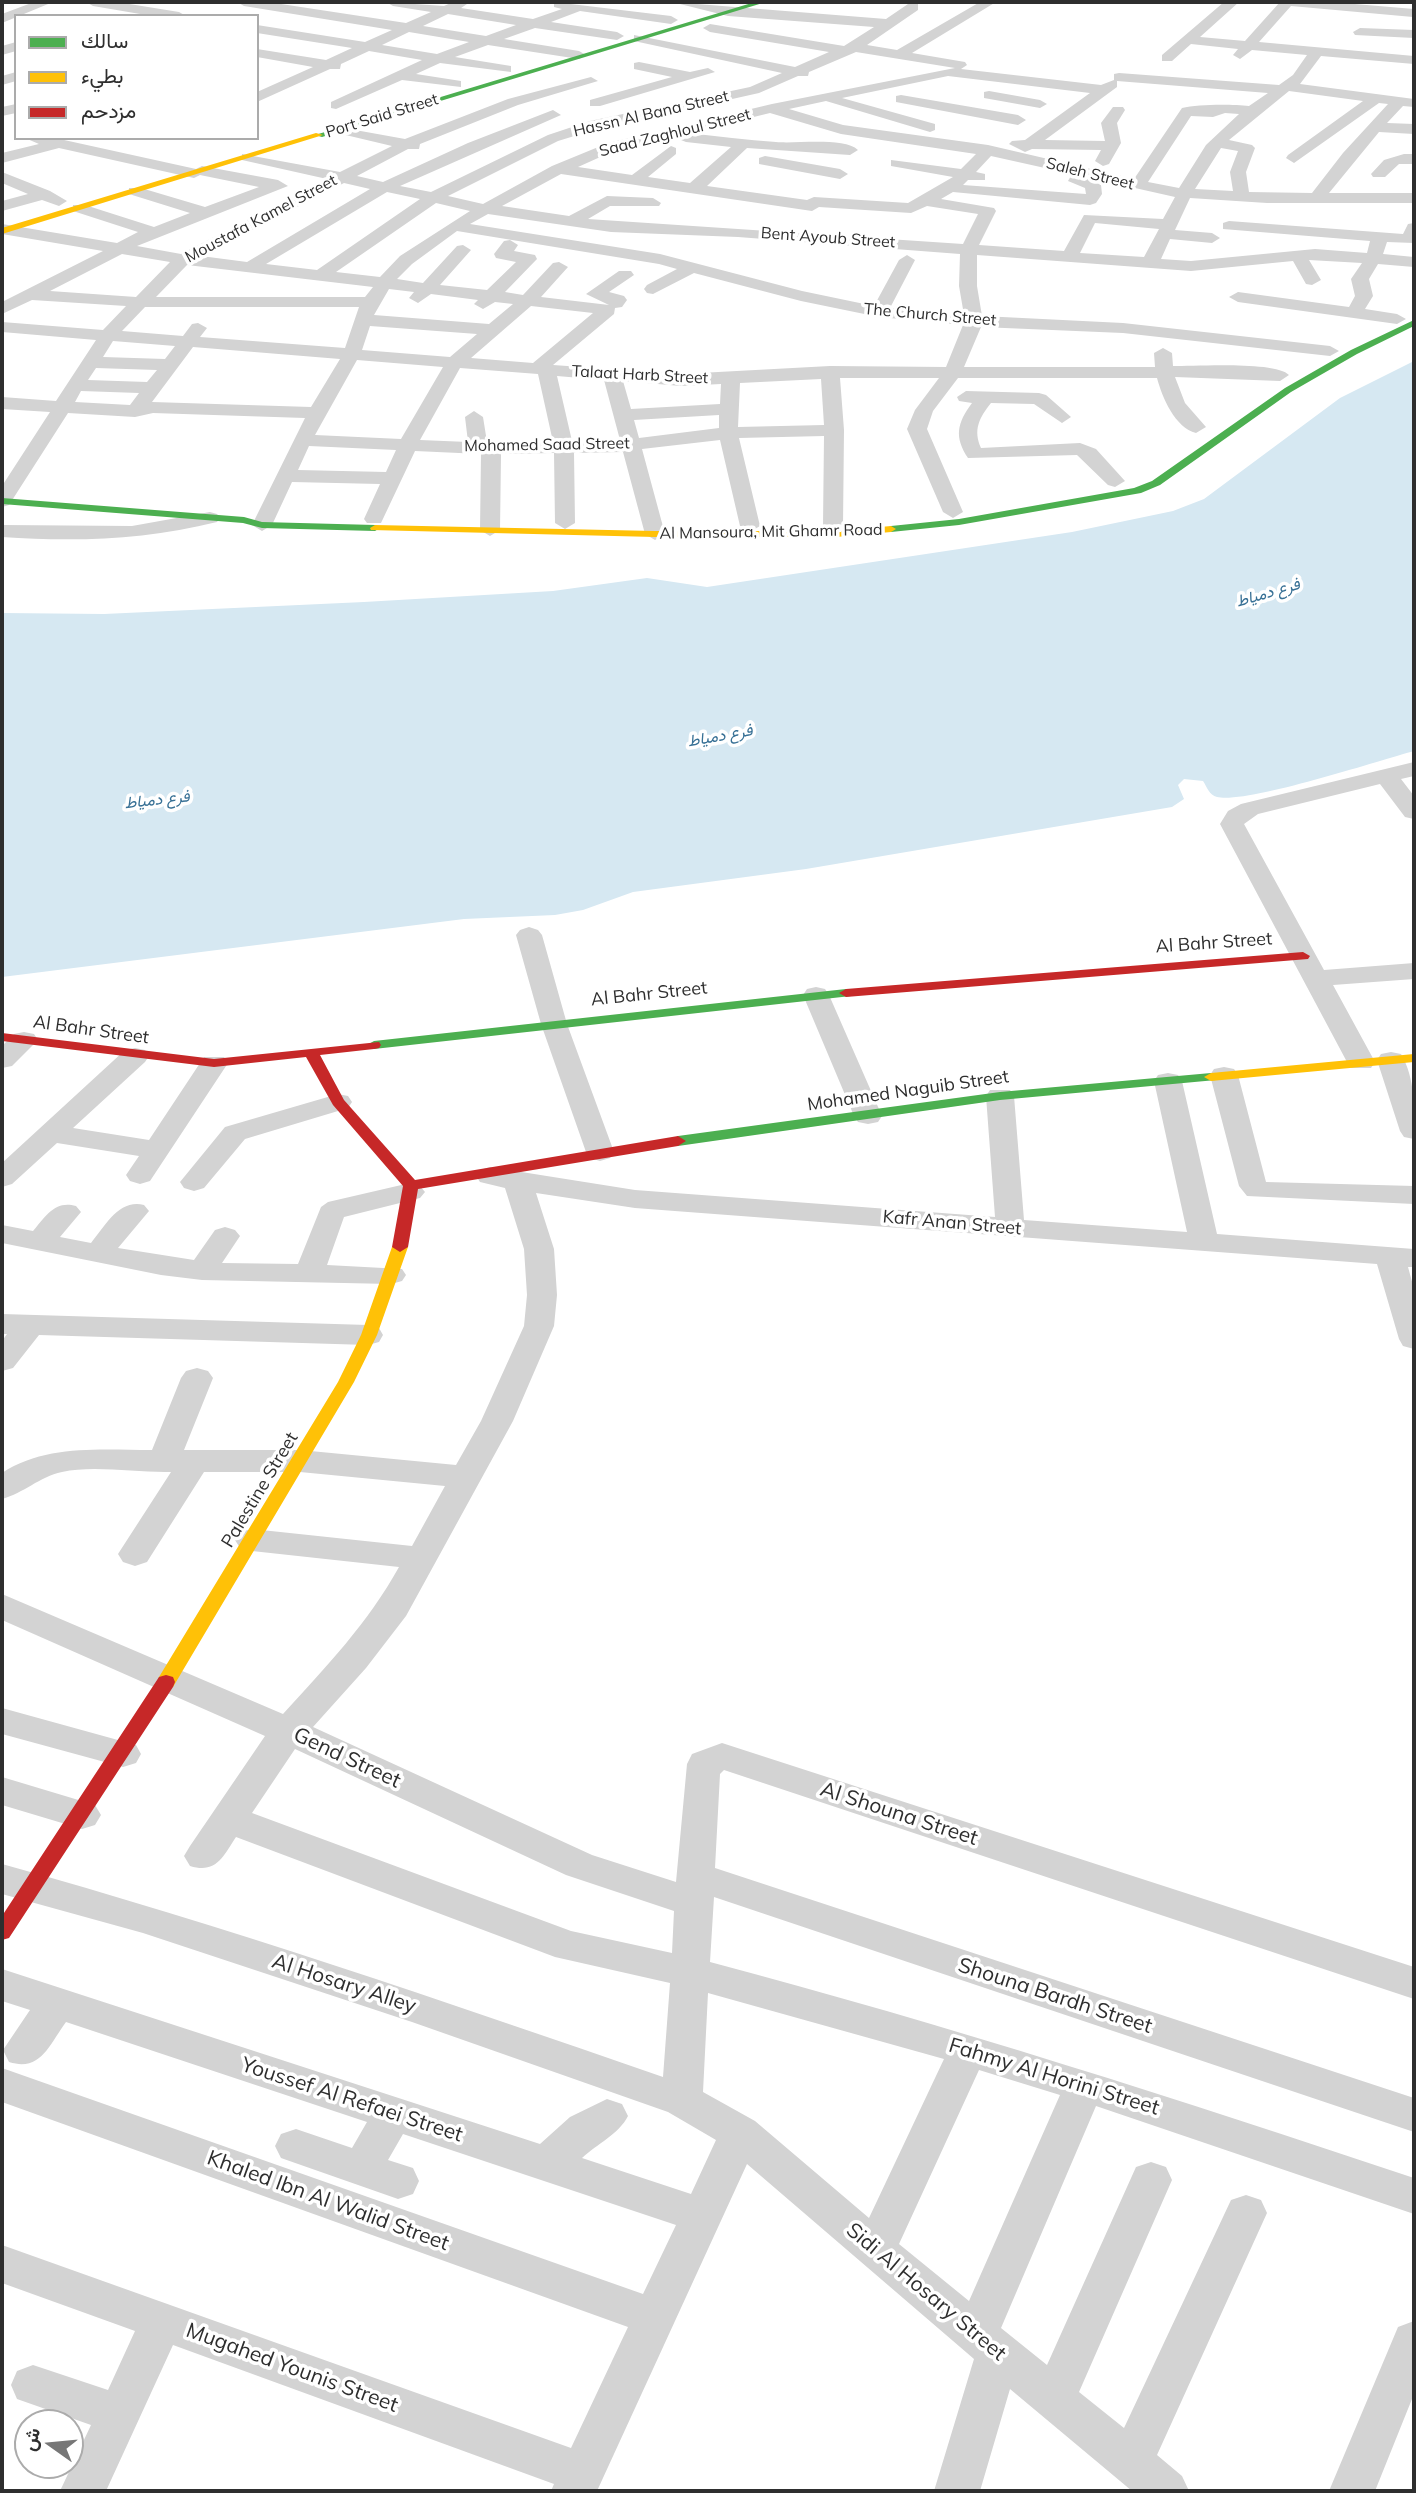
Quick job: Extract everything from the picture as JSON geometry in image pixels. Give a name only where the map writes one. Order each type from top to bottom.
[{"type":"street","points":[[15,14],[46,2]]},
{"type":"street","points":[[93,2],[124,4],[170,14]]},
{"type":"street","points":[[244,2],[579,55]]},
{"type":"street","points":[[259,27],[330,2]]},
{"type":"street","points":[[393,2],[417,3],[446,10],[617,36]]},
{"type":"street","points":[[262,95],[333,65],[333,61],[463,2]]},
{"type":"street","points":[[484,16],[512,2]]},
{"type":"street","points":[[544,2],[673,25],[960,64],[951,71]]},
{"type":"street","points":[[679,2],[710,13],[773,26],[875,35]]},
{"type":"street","name":"Port Said Street","points":[[3,227],[135,191],[165,176],[368,109],[603,49],[640,34],[710,13],[762,2]]},
{"type":"street","name":"Hassn Al Bana Street","points":[[322,274],[434,197],[553,138],[590,125],[754,90],[850,49],[910,11],[797,2]]},
{"type":"street","points":[[900,54],[989,2]]},
{"type":"street","points":[[1167,58],[1232,2]]},
{"type":"street","points":[[1398,2],[1414,3]]},
{"type":"street","points":[[316,38],[372,22],[417,3]]},
{"type":"street","points":[[98,14],[124,4]]},
{"type":"street","points":[[1345,54],[1377,6]]},
{"type":"street","points":[[1070,256],[1187,111],[1213,112],[1217,97],[1248,45],[1283,10],[1377,6],[1414,12],[1408,34],[1386,70]]},
{"type":"street","points":[[368,109],[330,104],[438,58],[579,7]]},
{"type":"street","points":[[732,7],[787,17],[892,24]]},
{"type":"street","points":[[1283,10],[1334,15]]},
{"type":"street","points":[[716,74],[726,55],[787,17]]},
{"type":"street","points":[[563,29],[584,21],[798,71],[861,91],[1018,120]]},
{"type":"street","points":[[673,25],[741,46],[819,62]]},
{"type":"street","points":[[259,28],[506,69]]},
{"type":"street","points":[[1360,32],[1408,34]]},
{"type":"street","name":"Port Said Street","points":[[3,227],[51,197],[198,172],[248,147],[338,129],[404,109],[506,69],[617,36],[640,34]]},
{"type":"street","points":[[1188,40],[1345,54],[1386,70]]},
{"type":"street","points":[[603,49],[716,74],[791,104]]},
{"type":"street","points":[[1150,262],[1187,194],[1200,163],[1216,142],[1251,111],[1300,75],[1317,51]]},
{"type":"street","points":[[259,53],[463,86],[639,140]]},
{"type":"street","points":[[1300,75],[1386,70],[1414,60]]},
{"type":"street","points":[[639,66],[691,77]]},
{"type":"street","name":"Saad Zaghloul Street","points":[[264,520],[302,440],[352,354],[370,302],[386,281],[406,260],[458,224],[555,171],[606,148],[772,108],[951,71],[1103,90]]},
{"type":"street","points":[[1005,170],[1027,145],[1103,90],[1124,71],[1217,97],[1251,111]]},
{"type":"street","points":[[595,103],[691,77],[716,74]]},
{"type":"street","points":[[924,78],[1003,99],[1040,104]]},
{"type":"street","name":"Moustafa Kamel Street","points":[[2,501],[107,336],[183,259],[407,144],[513,102],[591,81]]},
{"type":"street","points":[[1019,91],[1034,81]]},
{"type":"street","points":[[693,189],[721,180],[757,198],[810,209],[906,214],[960,179],[987,147],[1065,85]]},
{"type":"street","points":[[1217,97],[1282,88],[1319,98],[1376,98],[1407,102]]},
{"type":"street","points":[[553,91],[637,116]]},
{"type":"street","points":[[262,95],[297,98]]},
{"type":"street","points":[[826,98],[860,112],[987,147],[1111,146]]},
{"type":"street","points":[[1292,150],[1311,145],[1376,98]]},
{"type":"street","points":[[955,110],[1003,99]]},
{"type":"street","points":[[1317,198],[1374,127],[1407,102]]},
{"type":"street","name":"Saleh Street","points":[[772,108],[841,129],[987,147],[1005,170],[1083,176],[1114,201],[1187,194],[1414,201]]},
{"type":"street","points":[[404,109],[606,148]]},
{"type":"street","points":[[1374,127],[1408,126],[1414,109]]},
{"type":"street","points":[[1111,146],[1109,123],[1118,110]]},
{"type":"street","points":[[753,113],[794,128],[815,131]]},
{"type":"street","points":[[250,267],[310,227],[384,186],[451,153],[553,115]]},
{"type":"street","points":[[338,129],[500,163],[638,186],[693,189],[721,180],[739,156]]},
{"type":"street","points":[[1047,131],[1109,130]]},
{"type":"street","points":[[661,135],[739,156],[842,164]]},
{"type":"street","points":[[40,140],[165,176],[232,204],[310,227]]},
{"type":"street","points":[[2,158],[73,140]]},
{"type":"street","points":[[1216,142],[1247,148],[1238,172],[1242,197]]},
{"type":"street","points":[[1051,179],[1083,176],[1111,146]]},
{"type":"street","name":"Bent Ayoub Street","points":[[248,147],[341,176],[384,186],[485,209],[572,221],[672,229],[712,220],[738,232],[1209,265],[1298,255],[1374,257],[1414,262]]},
{"type":"street","points":[[638,186],[671,151]]},
{"type":"street","points":[[739,156],[842,164]]},
{"type":"street","points":[[1379,174],[1401,158],[1414,159]]},
{"type":"street","points":[[810,209],[842,164]]},
{"type":"street","points":[[1343,207],[1379,211],[1414,201],[1407,178],[1414,165]]},
{"type":"street","points":[[890,181],[905,169],[960,179],[1052,207],[1090,200],[1094,194],[1093,185],[1083,176]]},
{"type":"street","points":[[960,179],[1005,170],[1033,179]]},
{"type":"street","name":"The Church Street","points":[[198,172],[414,211],[518,237],[634,254],[801,296],[879,312],[974,321],[1041,322],[1163,332],[1330,351]]},
{"type":"street","points":[[757,175],[784,175],[757,198]]},
{"type":"street","points":[[2,177],[51,197]]},
{"type":"street","points":[[4,306],[154,232],[278,185]]},
{"type":"street","points":[[135,191],[208,213]]},
{"type":"street","points":[[2,206],[51,197]]},
{"type":"street","points":[[572,221],[607,201],[679,210],[672,229]]},
{"type":"street","points":[[925,201],[988,211],[969,248],[975,268],[974,321],[953,372],[924,410],[917,429],[920,442],[953,512]]},
{"type":"street","points":[[1114,201],[1168,230],[1212,238]]},
{"type":"street","points":[[79,208],[154,232]]},
{"type":"street","points":[[179,223],[289,241]]},
{"type":"street","points":[[1229,226],[1347,237],[1381,237],[1411,233]]},
{"type":"street","points":[[3,227],[183,259],[428,287],[487,301],[527,300],[608,310]]},
{"type":"street","points":[[1019,252],[1029,234]]},
{"type":"street","points":[[487,301],[529,259],[502,254],[518,237]]},
{"type":"street","points":[[1354,313],[1364,296],[1360,279],[1374,257],[1381,237]]},
{"type":"street","points":[[634,254],[648,240]]},
{"type":"street","points":[[398,358],[412,310],[428,287],[463,250]]},
{"type":"street","points":[[1298,255],[1312,280]]},
{"type":"street","points":[[879,312],[907,260]]},
{"type":"street","points":[[1209,265],[1259,269],[1266,277]]},
{"type":"street","points":[[374,519],[422,415],[455,362],[527,300],[559,267]]},
{"type":"street","points":[[653,289],[692,267]]},
{"type":"street","points":[[253,346],[276,283],[286,271]]},
{"type":"street","points":[[565,523],[564,447],[542,370],[618,300],[594,294],[625,275]]},
{"type":"street","points":[[30,295],[138,302],[370,302]]},
{"type":"street","points":[[1238,297],[1406,321]]},
{"type":"street","points":[[135,411],[190,342],[212,303]]},
{"type":"street","name":"Al Mansoura, Mit Ghamr Road","points":[[264,520],[878,531],[959,522],[1137,491],[1156,483],[1248,416],[1310,376],[1406,321],[1414,310]]},
{"type":"street","points":[[363,320],[493,330]]},
{"type":"street","name":"Al Mansoura, Mit Ghamr Road","points":[[1259,388],[1330,351],[1406,321]]},
{"type":"street","name":"Talaat Harb Street","points":[[2,327],[681,380],[830,372],[1228,371],[1280,375]]},
{"type":"street","points":[[1163,332],[1163,372],[1177,407],[1196,427]]},
{"type":"street","points":[[90,362],[172,365]]},
{"type":"street","points":[[830,372],[834,430],[833,524]]},
{"type":"street","points":[[612,375],[653,529]]},
{"type":"street","points":[[731,377],[728,433],[750,526]]},
{"type":"street","points":[[75,385],[153,387]]},
{"type":"street","points":[[934,397],[1041,400],[1062,417]]},
{"type":"street","points":[[985,398],[965,429],[974,453],[983,456],[1073,449],[1089,453],[1115,481]]},
{"type":"street","points":[[2,403],[135,411],[153,407],[317,413]]},
{"type":"street","points":[[621,415],[729,409]]},
{"type":"street","points":[[474,417],[485,448],[490,526]]},
{"type":"street","name":"Mohamed Saad Street","points":[[302,440],[485,448],[564,447],[631,445],[728,433],[834,430]]},
{"type":"street","name":"Al Mansoura, Mit Ghamr Road","points":[[2,501],[244,520],[374,519],[490,526],[565,523],[653,529],[833,524],[953,512],[1115,481],[1135,474]]},
{"type":"street","points":[[285,476],[393,478]]},
{"type":"street","points":[[2,531],[108,536],[177,528],[210,518]]},
{"type":"street","points":[[1361,1062],[1232,829],[1234,820],[1250,810],[1414,769]]},
{"type":"street","points":[[1386,776],[1414,812]]},
{"type":"street","points":[[529,935],[554,1024],[600,1152]]},
{"type":"street","points":[[1309,967],[1414,971]]},
{"type":"street","name":"Al Bahr Street","points":[[13,1038],[135,1056],[214,1063],[816,995],[1309,967]]},
{"type":"street","points":[[816,995],[868,1116]]},
{"type":"street","points":[[2,1060],[13,1038]]},
{"type":"street","points":[[309,1274],[331,1213],[338,1208],[410,1188],[338,1102],[311,1052]]},
{"type":"street","points":[[2,1178],[135,1056]]},
{"type":"street","points":[[1403,1059],[1414,1131]]},
{"type":"street","name":"Mohamed Naguib Street","points":[[410,1188],[504,1179],[600,1152],[1000,1096],[1403,1059]]},
{"type":"street","points":[[140,1175],[214,1063]]},
{"type":"street","points":[[1224,1075],[1253,1186],[1262,1192],[1414,1195]]},
{"type":"street","points":[[1168,1081],[1204,1244]]},
{"type":"street","points":[[1000,1096],[1010,1228]]},
{"type":"street","points":[[194,1182],[235,1133],[338,1102]]},
{"type":"street","points":[[50,1133],[157,1150]]},
{"type":"street","points":[[203,1856],[288,1731],[354,1659],[386,1618],[497,1421],[539,1325],[542,1295],[539,1249],[504,1179]]},
{"type":"street","name":"Kafr Anan Street","points":[[504,1179],[635,1199],[1402,1258]]},
{"type":"street","name":"Palestine Street","points":[[2,1932],[17,1884],[82,1815],[122,1754],[339,1396],[368,1335],[391,1275],[410,1188]]},
{"type":"street","points":[[98,1254],[134,1211]]},
{"type":"street","points":[[40,1242],[66,1212]]},
{"type":"street","points":[[2,1234],[98,1254],[202,1271],[391,1275]]},
{"type":"street","points":[[202,1271],[225,1237]]},
{"type":"street","points":[[1402,1258],[1414,1338]]},
{"type":"street","points":[[2,1361],[16,1325],[368,1335]]},
{"type":"street","points":[[135,1554],[178,1462],[197,1378]]},
{"type":"street","points":[[2,1488],[26,1472],[63,1461],[300,1461],[465,1477]]},
{"type":"street","points":[[252,1540],[420,1558]]},
{"type":"street","name":"Gend Street","points":[[2,1606],[288,1731],[579,1865],[695,1890]]},
{"type":"street","points":[[2,1721],[122,1754]]},
{"type":"street","name":"Al Shouna Street","points":[[682,2100],[703,1769],[710,1760],[722,1756],[1414,1983]]},
{"type":"street","points":[[2,1791],[82,1815]]},
{"type":"street","name":"Fahmy Al Horini Street","points":[[228,1819],[479,1915],[569,1946],[690,1972],[968,2050],[1414,2196]]},
{"type":"street","name":"Al Hosary Alley","points":[[17,1884],[158,1923],[424,2010],[682,2100]]},
{"type":"street","name":"Shouna Bardh Street","points":[[695,1890],[1414,2115]]},
{"type":"street","name":"Youssef Al Refaei Street","points":[[2,1985],[701,2215]]},
{"type":"street","points":[[12,2067],[57,2004]]},
{"type":"street","points":[[875,2250],[968,2050]]},
{"type":"street","name":"Khaled Ibn Al Walid Street","points":[[12,2067],[654,2317]]},
{"type":"street","points":[[957,2491],[987,2344],[1084,2086]]},
{"type":"street","name":"Sidi Al Hosary Street","points":[[682,2100],[740,2133],[1145,2479]]},
{"type":"street","points":[[296,2146],[380,2175],[393,2114]]},
{"type":"street","points":[[547,2164],[585,2129],[607,2116]]},
{"type":"street","points":[[578,2482],[740,2133]]},
{"type":"street","points":[[1054,2399],[1151,2180]]},
{"type":"street","points":[[1145,2479],[1246,2213]]},
{"type":"street","name":"Mugahed Younis Street","points":[[7,2275],[162,2321],[578,2482]]},
{"type":"street","points":[[83,2491],[162,2321]]},
{"type":"street","points":[[1352,2491],[1414,2341]]},
{"type":"street","points":[[33,2385],[119,2414]]},
{"type":"water","name":"فرع دمياط","points":[[1414,361],[1414,751],[1283,788],[1233,797],[1214,796],[1203,781],[1184,779],[1178,785],[1184,799],[1172,807],[806,869],[633,892],[583,910],[555,915],[464,919],[2,977],[2,613],[104,614],[364,602],[553,591],[647,578],[707,587],[1072,532],[1173,511],[1204,499],[1340,398]]},
{"type":"traffic: fast","points":[[319,135],[762,2]]},
{"type":"traffic: fast","points":[[891,529],[959,522],[1137,491],[1156,483],[1288,390],[1354,352],[1414,323]]},
{"type":"traffic: fast","points":[[2,501],[244,520],[262,525],[375,528]]},
{"type":"traffic: fast","points":[[374,1045],[846,993]]},
{"type":"traffic: fast","points":[[678,1141],[1000,1096],[1211,1077]]},
{"type":"traffic: slow","points":[[2,231],[319,135]]},
{"type":"traffic: slow","points":[[375,528],[655,534],[836,534],[891,529]]},
{"type":"traffic: slow","points":[[1211,1077],[1414,1058]]},
{"type":"traffic: slow","points":[[166,1682],[346,1382],[369,1335],[400,1247]]},
{"type":"traffic: jam","points":[[846,993],[1303,956]]},
{"type":"traffic: jam","points":[[2,1037],[214,1063],[374,1045]]},
{"type":"traffic: jam","points":[[311,1052],[338,1102],[411,1185],[400,1247]]},
{"type":"traffic: jam","points":[[411,1185],[678,1141]]},
{"type":"traffic: jam","points":[[2,1932],[166,1682]]}]
